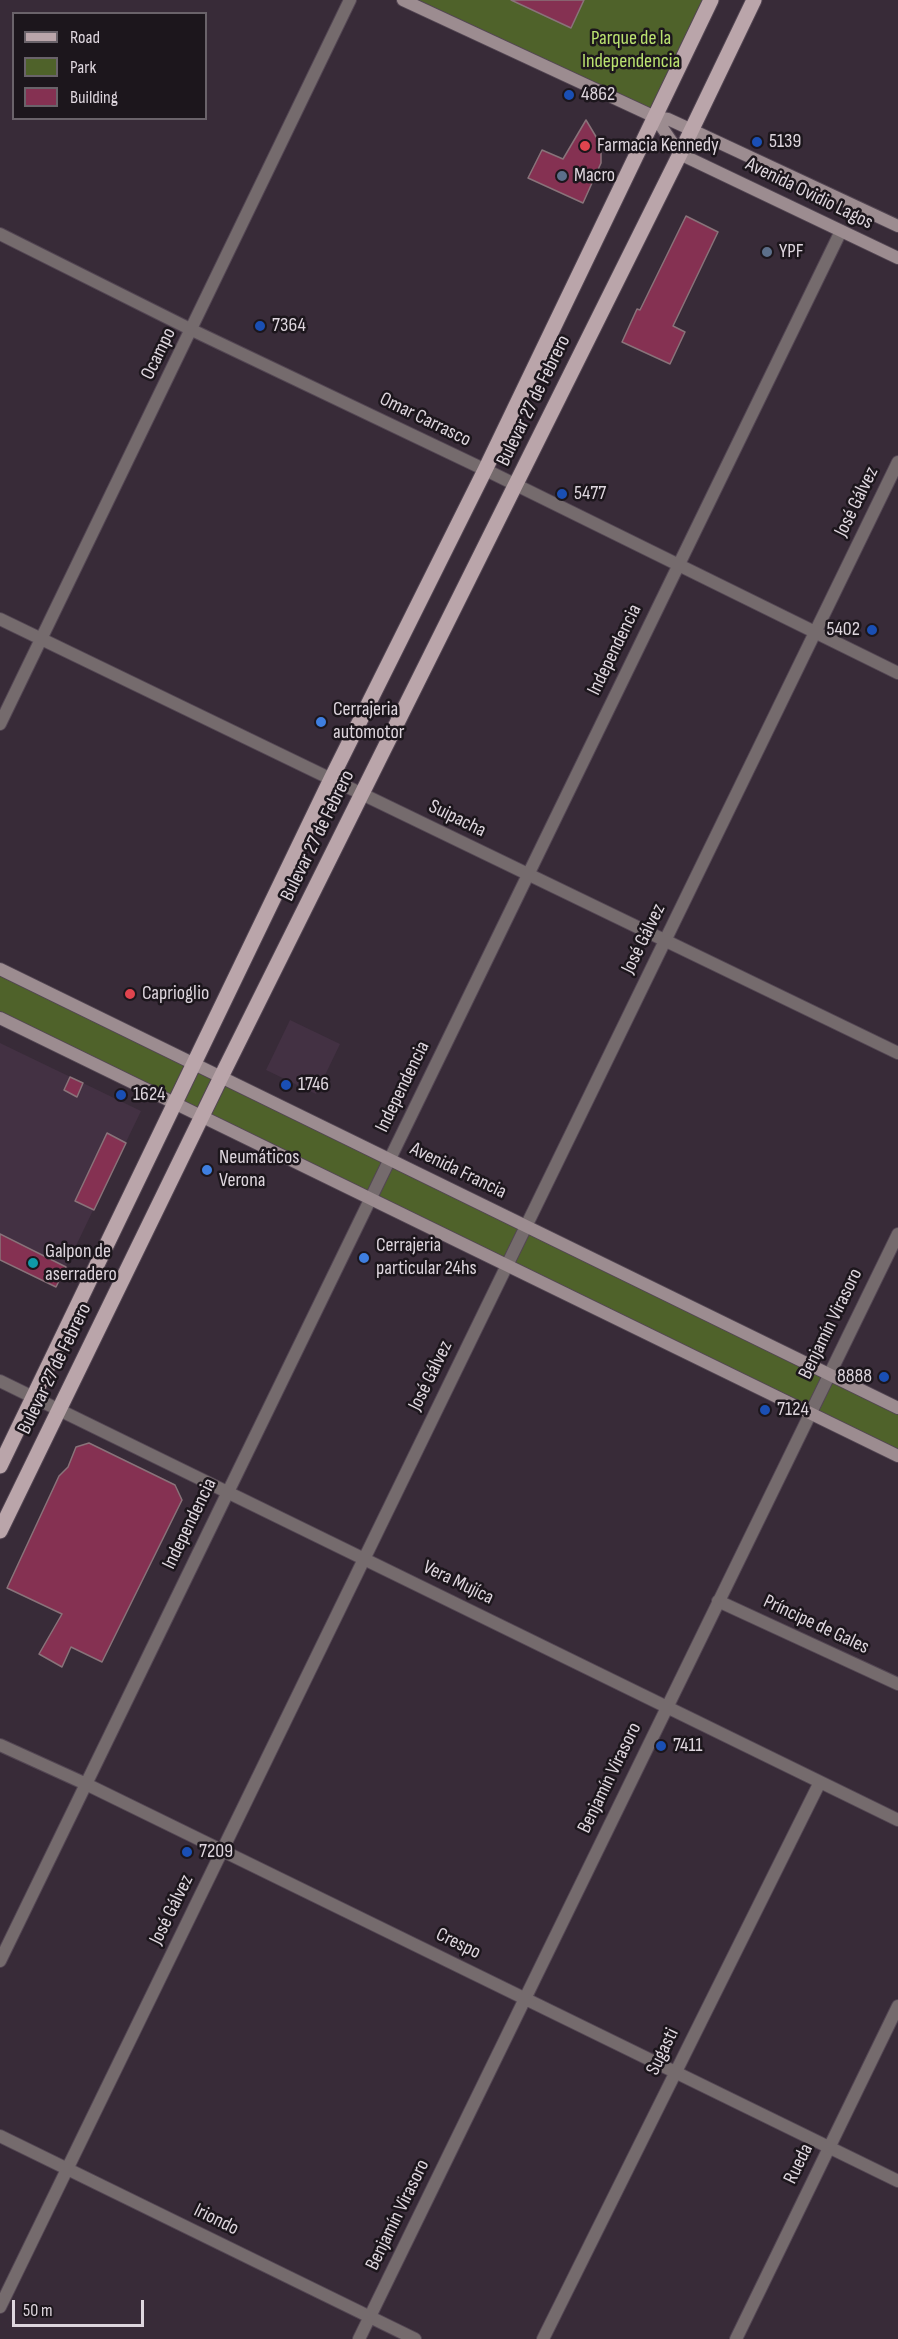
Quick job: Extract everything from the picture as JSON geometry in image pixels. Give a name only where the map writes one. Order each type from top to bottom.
[{"type":"main road","name":"Avenida Ovidio Lagos","points":[[403,0],[655,117],[668,119],[898,226]]},
{"type":"main road","name":"Bulevar 27 de Febrero","points":[[0,1466],[331,779],[485,470],[711,0]]},
{"type":"main road","name":"Bulevar 27 de Febrero","points":[[0,1531],[221,1077],[692,130],[754,0]]},
{"type":"main road","points":[[655,117],[680,154]]},
{"type":"main road","name":"Avenida Ovidio Lagos","points":[[680,154],[898,258]]},
{"type":"main road","name":"Avenida Francia","points":[[0,969],[898,1408]]},
{"type":"main road","points":[[0,1017],[898,1456]]},
{"type":"street","name":"Ocampo","points":[[0,724],[350,0]]},
{"type":"street","name":"Independencia","points":[[0,1961],[840,231]]},
{"type":"street","name":"Omar Carrasco","points":[[0,234],[192,330],[485,470],[898,673]]},
{"type":"street","name":"José Gálvez","points":[[0,2307],[898,462]]},
{"type":"street","name":"Suipacha","points":[[0,619],[898,1053]]},
{"type":"street","name":"Benjamín Virasoro","points":[[359,2339],[898,1234]]},
{"type":"street","name":"Vera Mujíca","points":[[0,1381],[898,1820]]},
{"type":"street","name":"Príncipe de Gales","points":[[718,1601],[898,1684]]},
{"type":"street","name":"Crespo","points":[[0,1745],[86,1784],[898,2181]]},
{"type":"street","name":"Sugasti","points":[[543,2339],[820,1782]]},
{"type":"street","name":"Rueda","points":[[736,2339],[898,2006]]},
{"type":"street","name":"Iriondo","points":[[0,2136],[415,2339]]},
{"type":"shaded area","points":[[290,1020],[340,1044],[316,1094],[266,1070]]},
{"type":"shaded area","points":[[0,1043],[141,1111],[56,1287],[0,1260]]},
{"type":"green space","name":"Parque de la Independencia","points":[[403,0],[711,0],[655,117]]},
{"type":"green space","points":[[0,969],[898,1408],[898,1456],[0,1018]]},
{"type":"building","points":[[511,0],[584,0],[571,28]]},
{"type":"building","name":"Macro","points":[[586,120],[598,140],[601,163],[583,203],[528,178],[542,150],[563,159]]},
{"type":"building","points":[[686,216],[718,232],[673,326],[685,332],[670,364],[622,342]]},
{"type":"building","points":[[70,1077],[83,1083],[77,1097],[64,1090]]},
{"type":"building","points":[[107,1133],[126,1143],[94,1210],[75,1201]]},
{"type":"building","name":"Galpon de aserradero","points":[[0,1234],[66,1267],[56,1287],[0,1260]]},
{"type":"building","points":[[89,1443],[175,1485],[182,1500],[102,1662],[71,1647],[62,1667],[39,1654],[62,1614],[7,1588],[59,1476],[68,1467],[76,1447]]},
{"type":"place","name":"4862","points":[[569,95]]},
{"type":"place","name":"5139","points":[[757,142]]},
{"type":"place","name":"Farmacia Kennedy","points":[[585,146]]},
{"type":"place","name":"Macro","points":[[562,176]]},
{"type":"place","name":"YPF","points":[[767,252]]},
{"type":"place","name":"7364","points":[[260,326]]},
{"type":"place","name":"5477","points":[[562,494]]},
{"type":"place","name":"5402","points":[[872,630]]},
{"type":"place","name":"Cerrajeria automotor","points":[[321,722]]},
{"type":"place","name":"Caprioglio","points":[[130,994]]},
{"type":"place","name":"1746","points":[[286,1085]]},
{"type":"place","name":"1624","points":[[121,1095]]},
{"type":"place","name":"Neumáticos Verona","points":[[207,1170]]},
{"type":"place","name":"Cerrajeria particular 24hs","points":[[364,1258]]},
{"type":"place","name":"Galpon de aserradero","points":[[33,1263]]},
{"type":"place","name":"8888","points":[[884,1377]]},
{"type":"place","name":"7124","points":[[765,1410]]},
{"type":"place","name":"7411","points":[[661,1746]]},
{"type":"place","name":"7209","points":[[187,1852]]}]
